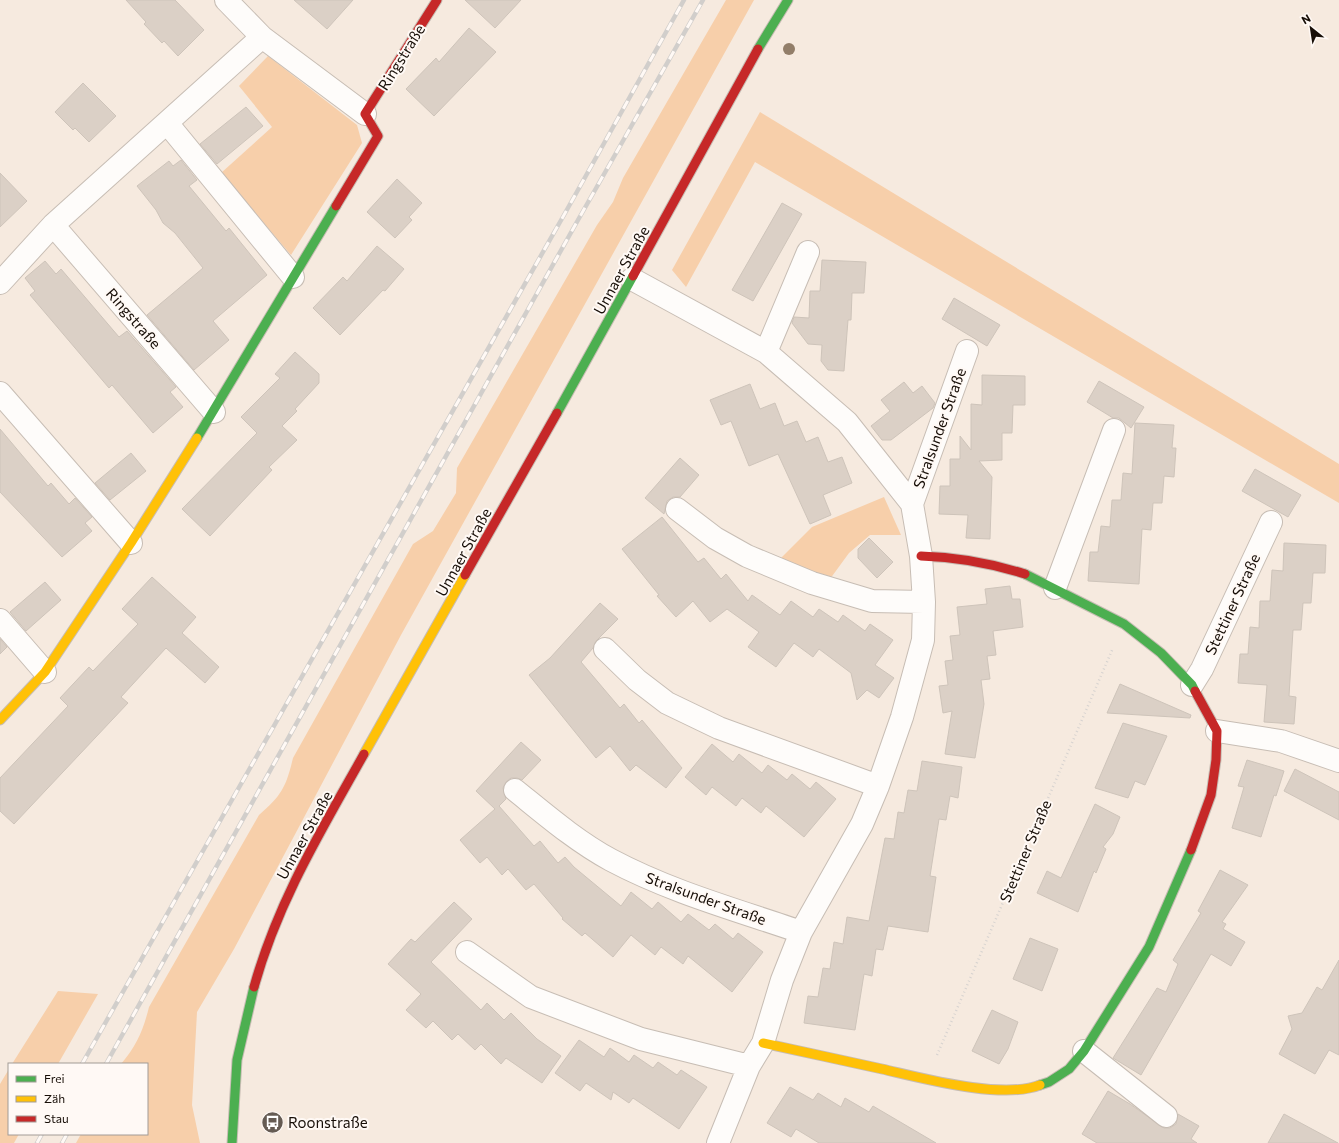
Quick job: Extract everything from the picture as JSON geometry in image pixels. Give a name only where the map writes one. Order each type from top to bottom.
[{"type":"street","points":[[0,720],[44,672],[131,543],[214,412],[378,136],[365,114],[262,37],[226,0]]},
{"type":"street","name":"Ringstraße","points":[[365,114],[437,0]]},
{"type":"street","name":"Unnaer Straße","points":[[232,1143],[239,1050],[255,979],[281,909],[300,868],[632,279],[743,74],[788,0]]},
{"type":"street","points":[[0,283],[54,225],[262,37]]},
{"type":"street","points":[[167,123],[293,277]]},
{"type":"street","name":"Ringstraße","points":[[54,225],[214,412]]},
{"type":"street","points":[[766,352],[808,252]]},
{"type":"street","name":"Stralsunder Straße","points":[[632,279],[766,352],[847,422],[912,504],[921,556],[924,602],[923,640],[902,717],[878,786],[862,824],[801,932],[782,980],[763,1043],[749,1066],[718,1143]]},
{"type":"street","name":"Stralsunder Straße","points":[[912,504],[967,351]]},
{"type":"street","points":[[0,393],[131,543]]},
{"type":"street","points":[[1055,588],[1114,430]]},
{"type":"street","points":[[677,509],[715,538],[747,556],[812,583],[872,601],[924,602]]},
{"type":"street","name":"Stettiner Straße","points":[[1192,685],[1202,669],[1271,522]]},
{"type":"street","points":[[763,1043],[927,1079],[1007,1091],[1033,1088],[1050,1082],[1068,1069],[1084,1051],[1149,947],[1194,846],[1211,795],[1216,760],[1217,731],[1192,685],[1160,653],[1124,624],[1055,588],[1024,574],[986,563],[950,557],[921,556]]},
{"type":"street","points":[[0,620],[44,672]]},
{"type":"street","points":[[605,649],[637,680],[667,703],[720,728],[878,786]]},
{"type":"street","points":[[1217,731],[1281,741],[1339,761]]},
{"type":"street","name":"Stralsunder Straße","points":[[515,790],[571,835],[610,860],[670,888],[801,932]]},
{"type":"street","points":[[467,952],[531,997],[641,1039],[749,1066]]},
{"type":"street","points":[[1084,1051],[1166,1116]]},
{"type":"path","name":"Stettiner Straße","points":[[927,1079],[1124,624]]},
{"type":"shaded area","points":[[726,0],[754,0],[401,635],[234,949],[197,1012],[192,1105],[200,1143],[76,1143],[80,1135],[148,1135],[148,1063],[122,1063],[139,1037],[149,1007],[259,815],[273,802],[282,790],[293,758],[413,544],[433,531],[456,493],[457,468],[597,225],[613,202],[623,178]]},
{"type":"shaded area","points":[[268,56],[357,125],[362,143],[291,255],[221,173],[272,127],[239,86]]},
{"type":"shaded area","points":[[760,112],[1339,464],[1339,503],[755,162],[686,287],[672,270]]},
{"type":"shaded area","points":[[884,497],[901,535],[870,535],[849,553],[830,579],[778,561],[812,527]]},
{"type":"shaded area","points":[[58,991],[98,994],[59,1063],[13,1063]]},
{"type":"shaded area","points":[[8,1071],[8,1135],[18,1135],[14,1143],[0,1143],[0,1084]]},
{"type":"building","points":[[126,0],[175,0],[204,30],[178,56],[164,41],[162,43],[144,24],[146,22]]},
{"type":"building","points":[[294,0],[353,0],[327,29]]},
{"type":"building","points":[[465,0],[521,0],[495,28]]},
{"type":"building","points":[[469,28],[496,52],[434,116],[406,89],[436,58],[439,62]]},
{"type":"building","points":[[83,83],[116,116],[89,142],[75,128],[73,130],[55,112]]},
{"type":"building","points":[[246,107],[263,126],[217,164],[200,144]]},
{"type":"building","points":[[181,160],[197,180],[189,186],[226,231],[229,228],[267,275],[213,321],[229,340],[194,370],[147,315],[203,268],[175,233],[163,223],[156,210],[137,186],[169,161],[173,166]]},
{"type":"building","points":[[0,173],[27,201],[0,227]]},
{"type":"building","points":[[397,179],[422,203],[409,217],[412,220],[395,238],[367,212]]},
{"type":"building","points":[[782,203],[802,214],[753,301],[732,290]]},
{"type":"building","points":[[377,246],[404,269],[385,291],[383,290],[340,335],[313,308],[343,277],[347,281]]},
{"type":"building","points":[[822,260],[866,262],[864,293],[852,293],[851,320],[848,320],[844,371],[828,370],[821,361],[822,345],[808,344],[792,323],[794,317],[809,318],[810,291],[820,291]]},
{"type":"building","points":[[45,261],[56,274],[61,269],[119,337],[127,331],[176,387],[170,392],[183,407],[153,433],[112,385],[109,388],[30,295],[35,291],[25,278]]},
{"type":"building","points":[[954,298],[1000,325],[987,346],[942,319]]},
{"type":"building","points":[[295,352],[319,374],[319,383],[295,409],[297,411],[282,426],[297,440],[269,467],[272,470],[210,536],[182,509],[257,433],[241,417],[280,378],[275,374]]},
{"type":"building","points":[[982,375],[1025,376],[1025,405],[1013,405],[1012,433],[1002,433],[1002,460],[979,461],[992,477],[990,539],[966,538],[968,515],[939,514],[940,486],[950,486],[950,459],[960,459],[960,436],[971,450],[971,404],[982,405]]},
{"type":"building","points":[[1099,381],[1144,407],[1131,428],[1119,418],[1113,418],[1087,402]]},
{"type":"building","points":[[904,382],[913,393],[922,386],[935,403],[933,408],[891,440],[882,440],[871,426],[890,411],[881,400]]},
{"type":"building","points":[[750,384],[760,409],[775,403],[784,426],[797,421],[806,442],[818,437],[828,462],[842,457],[852,483],[823,495],[831,515],[810,524],[778,454],[749,466],[731,421],[721,425],[710,400]]},
{"type":"building","points":[[1135,423],[1174,425],[1172,448],[1176,448],[1174,477],[1164,476],[1162,503],[1153,503],[1151,530],[1142,529],[1139,584],[1088,581],[1090,552],[1098,552],[1101,526],[1110,527],[1112,500],[1121,500],[1123,473],[1132,474]]},
{"type":"building","points":[[0,429],[48,486],[51,483],[69,504],[75,498],[92,517],[85,523],[92,531],[62,557],[0,492]]},
{"type":"building","points":[[131,453],[146,471],[110,500],[95,483]]},
{"type":"building","points":[[680,458],[699,475],[680,497],[673,497],[667,501],[664,514],[645,498]]},
{"type":"building","points":[[1255,469],[1301,495],[1288,517],[1242,491]]},
{"type":"building","points":[[662,517],[698,562],[704,558],[721,579],[726,574],[748,601],[752,595],[780,615],[791,601],[813,617],[819,609],[838,622],[843,615],[865,631],[870,624],[893,640],[875,665],[894,678],[879,698],[867,690],[857,700],[851,673],[819,649],[813,657],[794,643],[776,667],[748,647],[759,632],[727,609],[710,622],[693,601],[676,617],[657,596],[659,595],[622,549]]},
{"type":"building","points":[[869,538],[893,562],[877,578],[858,558],[858,549]]},
{"type":"building","points":[[1284,543],[1326,545],[1325,573],[1313,573],[1311,603],[1303,603],[1301,630],[1293,630],[1289,696],[1296,697],[1294,724],[1264,722],[1267,685],[1238,683],[1240,654],[1248,654],[1250,627],[1259,628],[1260,601],[1270,601],[1272,570],[1283,571]]},
{"type":"building","points":[[152,577],[196,617],[182,633],[219,667],[205,683],[166,648],[121,697],[128,703],[14,824],[0,811],[0,778],[68,706],[60,698],[89,667],[93,671],[138,624],[122,609]]},
{"type":"building","points":[[45,582],[61,600],[26,631],[10,612]]},
{"type":"building","points":[[1010,586],[1012,599],[1020,599],[1023,627],[993,631],[996,655],[987,656],[990,679],[981,680],[984,704],[975,758],[945,754],[952,711],[943,713],[939,686],[948,685],[945,661],[953,660],[950,636],[960,635],[957,607],[987,604],[985,589]]},
{"type":"building","points":[[600,603],[618,619],[596,641],[593,648],[581,662],[620,708],[624,704],[639,723],[642,720],[682,768],[666,788],[636,765],[630,771],[610,746],[596,758],[529,675],[550,658]]},
{"type":"building","points":[[0,639],[7,647],[0,654]]},
{"type":"building","points":[[1120,684],[1191,715],[1190,718],[1107,713]]},
{"type":"building","points":[[1123,723],[1167,736],[1145,785],[1135,781],[1128,798],[1095,788]]},
{"type":"building","points":[[521,742],[541,760],[522,780],[511,778],[506,782],[503,788],[506,799],[499,806],[534,846],[540,841],[558,863],[565,857],[574,867],[621,906],[631,892],[652,909],[658,902],[681,922],[688,914],[709,930],[715,924],[733,939],[738,933],[763,952],[732,992],[688,956],[683,964],[661,947],[655,955],[631,935],[613,957],[585,933],[582,936],[562,919],[563,918],[534,884],[526,890],[508,869],[502,875],[487,857],[480,863],[460,840],[495,809],[476,791]]},
{"type":"building","points":[[712,744],[733,762],[739,754],[762,773],[768,765],[787,780],[792,774],[810,789],[816,782],[836,799],[804,837],[766,806],[761,813],[742,798],[736,806],[712,787],[706,795],[685,777]]},
{"type":"building","points":[[1247,760],[1284,771],[1276,796],[1274,795],[1261,837],[1232,828],[1244,787],[1238,786]]},
{"type":"building","points":[[922,761],[962,767],[958,798],[950,796],[946,820],[939,819],[930,876],[936,877],[928,932],[888,926],[883,950],[876,949],[872,976],[864,974],[855,1030],[804,1023],[808,996],[818,997],[823,968],[830,969],[834,942],[843,944],[847,917],[869,921],[885,838],[894,839],[898,812],[904,813],[908,790],[917,791]]},
{"type":"building","points":[[1295,769],[1339,792],[1339,820],[1284,791]]},
{"type":"building","points":[[1095,804],[1120,817],[1113,834],[1103,847],[1106,849],[1096,873],[1094,871],[1078,912],[1037,893],[1047,871],[1061,878]]},
{"type":"building","points":[[1220,870],[1248,885],[1222,922],[1226,924],[1223,929],[1245,942],[1231,966],[1211,954],[1141,1075],[1113,1058],[1157,988],[1166,992],[1178,964],[1173,960],[1201,913],[1198,911]]},
{"type":"building","points":[[454,902],[472,919],[431,962],[481,1010],[487,1003],[504,1020],[511,1013],[537,1039],[561,1056],[542,1083],[506,1058],[501,1064],[481,1044],[475,1050],[458,1034],[452,1040],[433,1021],[426,1028],[406,1010],[421,994],[388,964],[411,939],[415,942]]},
{"type":"building","points":[[1030,938],[1058,949],[1042,991],[1013,979]]},
{"type":"building","points":[[1339,960],[1339,1055],[1329,1050],[1315,1074],[1279,1054],[1292,1029],[1288,1016],[1302,1013],[1317,987],[1322,990]]},
{"type":"building","points":[[992,1010],[1018,1022],[1008,1049],[999,1064],[972,1051]]},
{"type":"building","points":[[579,1040],[604,1057],[610,1048],[629,1062],[634,1055],[653,1068],[658,1062],[677,1075],[681,1070],[707,1087],[679,1129],[633,1098],[629,1103],[613,1092],[611,1100],[586,1083],[580,1091],[555,1073]]},
{"type":"building","points":[[790,1087],[813,1100],[818,1093],[841,1107],[845,1098],[869,1112],[873,1106],[936,1143],[819,1143],[796,1129],[791,1137],[767,1123]]},
{"type":"building","points":[[1108,1091],[1130,1104],[1164,1128],[1170,1128],[1176,1124],[1178,1114],[1199,1126],[1191,1139],[1197,1143],[1097,1143],[1082,1134]]},
{"type":"building","points":[[1284,1114],[1338,1143],[1268,1143]]},
{"type":"railway","points":[[83,1063],[564,215],[684,0]]},
{"type":"railway","points":[[107,1063],[578,220],[703,0]]},
{"type":"railway","points":[[37,1143],[41,1135]]},
{"type":"railway","points":[[62,1143],[66,1135]]},
{"type":"traffic: fast","points":[[758,49],[788,0]]},
{"type":"traffic: fast","points":[[197,438],[336,206]]},
{"type":"traffic: fast","points":[[557,413],[633,276]]},
{"type":"traffic: fast","points":[[1025,574],[1124,624],[1161,653],[1192,685],[1195,691]]},
{"type":"traffic: fast","points":[[1040,1085],[1049,1082],[1069,1069],[1084,1051],[1149,947],[1191,850]]},
{"type":"traffic: fast","points":[[232,1143],[237,1060],[254,987]]},
{"type":"traffic: slow","points":[[0,720],[45,672],[131,543],[197,438]]},
{"type":"traffic: slow","points":[[364,754],[465,575]]},
{"type":"traffic: slow","points":[[763,1043],[962,1086],[1005,1090],[1024,1089],[1040,1085]]},
{"type":"traffic: jam","points":[[336,206],[378,136],[365,114],[437,0]]},
{"type":"traffic: jam","points":[[633,276],[758,49]]},
{"type":"traffic: jam","points":[[465,575],[557,413]]},
{"type":"traffic: jam","points":[[921,556],[973,561],[1025,574]]},
{"type":"traffic: jam","points":[[1191,850],[1211,795],[1216,760],[1217,731],[1195,691]]},
{"type":"traffic: jam","points":[[254,987],[275,925],[288,896],[302,867],[364,754]]},
{"type":"place","name":"Roonstraße","points":[[272,1122]]}]
